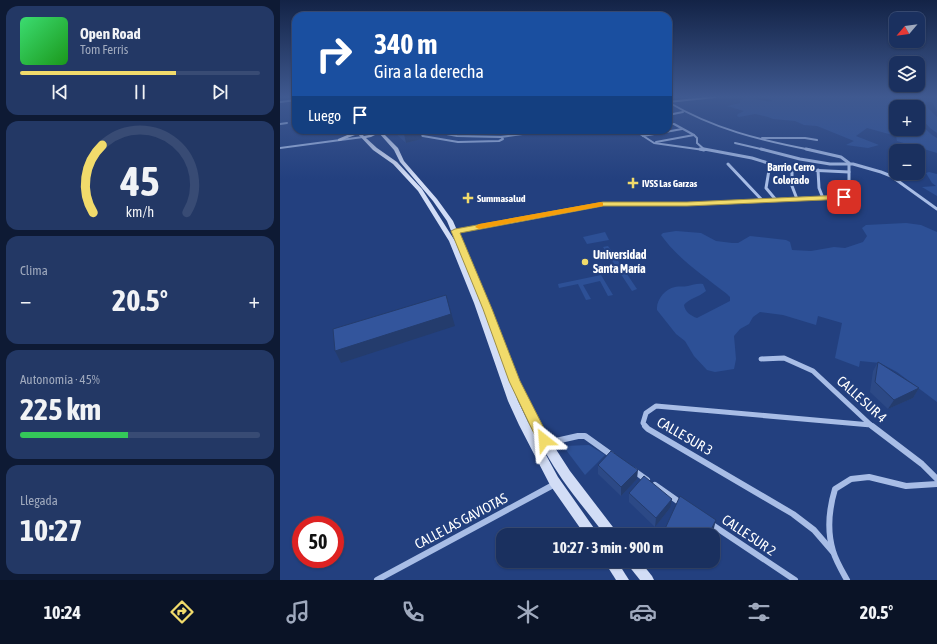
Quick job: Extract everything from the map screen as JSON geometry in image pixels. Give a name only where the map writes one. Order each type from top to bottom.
[{"type":"main road","points":[[339,140],[354,134]]},
{"type":"main road","points":[[362,134],[367,137],[383,156],[395,163],[415,184],[452,241],[478,303],[516,407],[540,457],[556,484],[587,528]]},
{"type":"main road","points":[[367,137],[373,134]]},
{"type":"main road","points":[[382,134],[396,149],[405,165],[435,200],[455,231],[515,381],[546,443],[566,475],[607,528]]},
{"type":"main road","points":[[614,568],[622,580]]},
{"type":"main road","points":[[638,568],[648,580]]},
{"type":"street","points":[[673,124],[694,135],[697,138],[697,143],[705,150]]},
{"type":"street","points":[[710,124],[724,130],[759,139],[841,157],[849,163]]},
{"type":"street","points":[[672,131],[682,129]]},
{"type":"street","points":[[447,134],[457,136],[501,137],[527,134]]},
{"type":"street","points":[[639,134],[654,143],[752,158],[792,169],[849,172]]},
{"type":"street","points":[[642,136],[653,134]]},
{"type":"street","points":[[416,135],[452,141],[471,142],[503,140],[501,137]]},
{"type":"street","points":[[654,143],[694,135]]},
{"type":"street","points":[[280,148],[367,137]]},
{"type":"street","points":[[759,139],[767,137],[804,138],[817,140]]},
{"type":"street","points":[[280,148],[339,140]]},
{"type":"street","points":[[735,143],[816,162],[830,164],[849,163],[887,174],[937,209]]},
{"type":"street","points":[[455,231],[603,204],[687,204],[848,197],[849,163]]},
{"type":"street","points":[[728,164],[762,200]]},
{"type":"street","points":[[770,164],[766,188],[776,200]]},
{"type":"street","points":[[792,169],[792,186],[797,199]]},
{"type":"street","points":[[818,170],[819,188],[823,198]]},
{"type":"street","name":"CALLE SUR 4","points":[[761,359],[784,358],[813,371],[871,425],[917,460],[937,479]]},
{"type":"street","name":"CALLE SUR 3","points":[[833,552],[814,530],[793,514],[648,429],[643,423],[643,417],[648,410],[656,406],[871,425]]},
{"type":"street","points":[[546,443],[578,436],[585,436],[619,460]]},
{"type":"street","points":[[625,464],[689,509]]},
{"type":"street","points":[[847,580],[833,552],[829,530],[830,505],[835,489],[850,479],[869,477],[906,486],[937,484]]},
{"type":"street","name":"CALLE LAS GAVIOTAS","points":[[377,580],[556,484]]},
{"type":"street","name":"CALLE SUR 2","points":[[708,522],[795,580]]},
{"type":"shaded area","points":[[802,124],[889,124],[889,134],[867,128],[856,136],[879,145],[868,148],[846,145],[854,141],[817,126]]},
{"type":"shaded area","points":[[926,124],[937,124],[937,133],[930,128]]},
{"type":"shaded area","points":[[925,128],[937,138],[937,153],[925,149],[925,144],[907,144],[897,141],[896,136],[925,136]]},
{"type":"shaded area","points":[[438,134],[531,134],[490,138]]},
{"type":"shaded area","points":[[929,172],[937,174],[937,196],[922,187],[936,186],[932,183],[926,173]]},
{"type":"shaded area","points":[[906,223],[921,225],[937,232],[937,402],[897,372],[880,363],[860,361],[859,367],[835,358],[842,323],[818,316],[816,325],[783,315],[760,312],[753,317],[749,324],[740,329],[734,336],[736,359],[734,369],[715,372],[707,370],[694,356],[685,341],[676,334],[657,310],[658,302],[671,288],[697,284],[703,284],[706,291],[688,301],[684,305],[687,312],[693,316],[697,318],[730,301],[730,297],[727,294],[675,252],[661,235],[663,233],[676,231],[701,233],[716,241],[732,243],[738,243],[750,236],[786,240],[790,242],[792,250],[811,251],[834,247],[845,248],[863,242],[867,236],[862,228],[866,225]]},
{"type":"shaded area","points":[[605,232],[609,240],[587,244],[583,237]]},
{"type":"shaded area","points":[[608,246],[637,289],[632,291],[603,247]]},
{"type":"shaded area","points":[[601,275],[613,295],[608,296],[600,281],[583,285],[591,299],[586,300],[578,284],[559,288],[558,284]]},
{"type":"shaded area","points":[[589,445],[605,455],[585,475],[563,446]]},
{"type":"building","points":[[446,295],[451,314],[335,351],[333,329]]},
{"type":"building","points":[[878,362],[919,388],[894,400],[875,382]]},
{"type":"building","points":[[611,451],[638,470],[621,487],[598,465]]},
{"type":"building","points":[[644,476],[672,499],[656,518],[629,493]]},
{"type":"building","points":[[680,496],[716,520],[712,528],[665,528]]},
{"type":"slow traffic","points":[[479,227],[601,204]]},
{"type":"place","name":"IVSS Las Garzas","points":[[633,183]]},
{"type":"place","name":"Summasalud","points":[[468,198]]},
{"type":"place","name":"Universidad Santa María","points":[[585,262]]},
{"type":"district","name":"Barrio Cerro Colorado","points":[[791,173]]},
{"type":"route","points":[[544,440],[515,381],[455,231],[613,203],[687,204],[844,197]]}]
